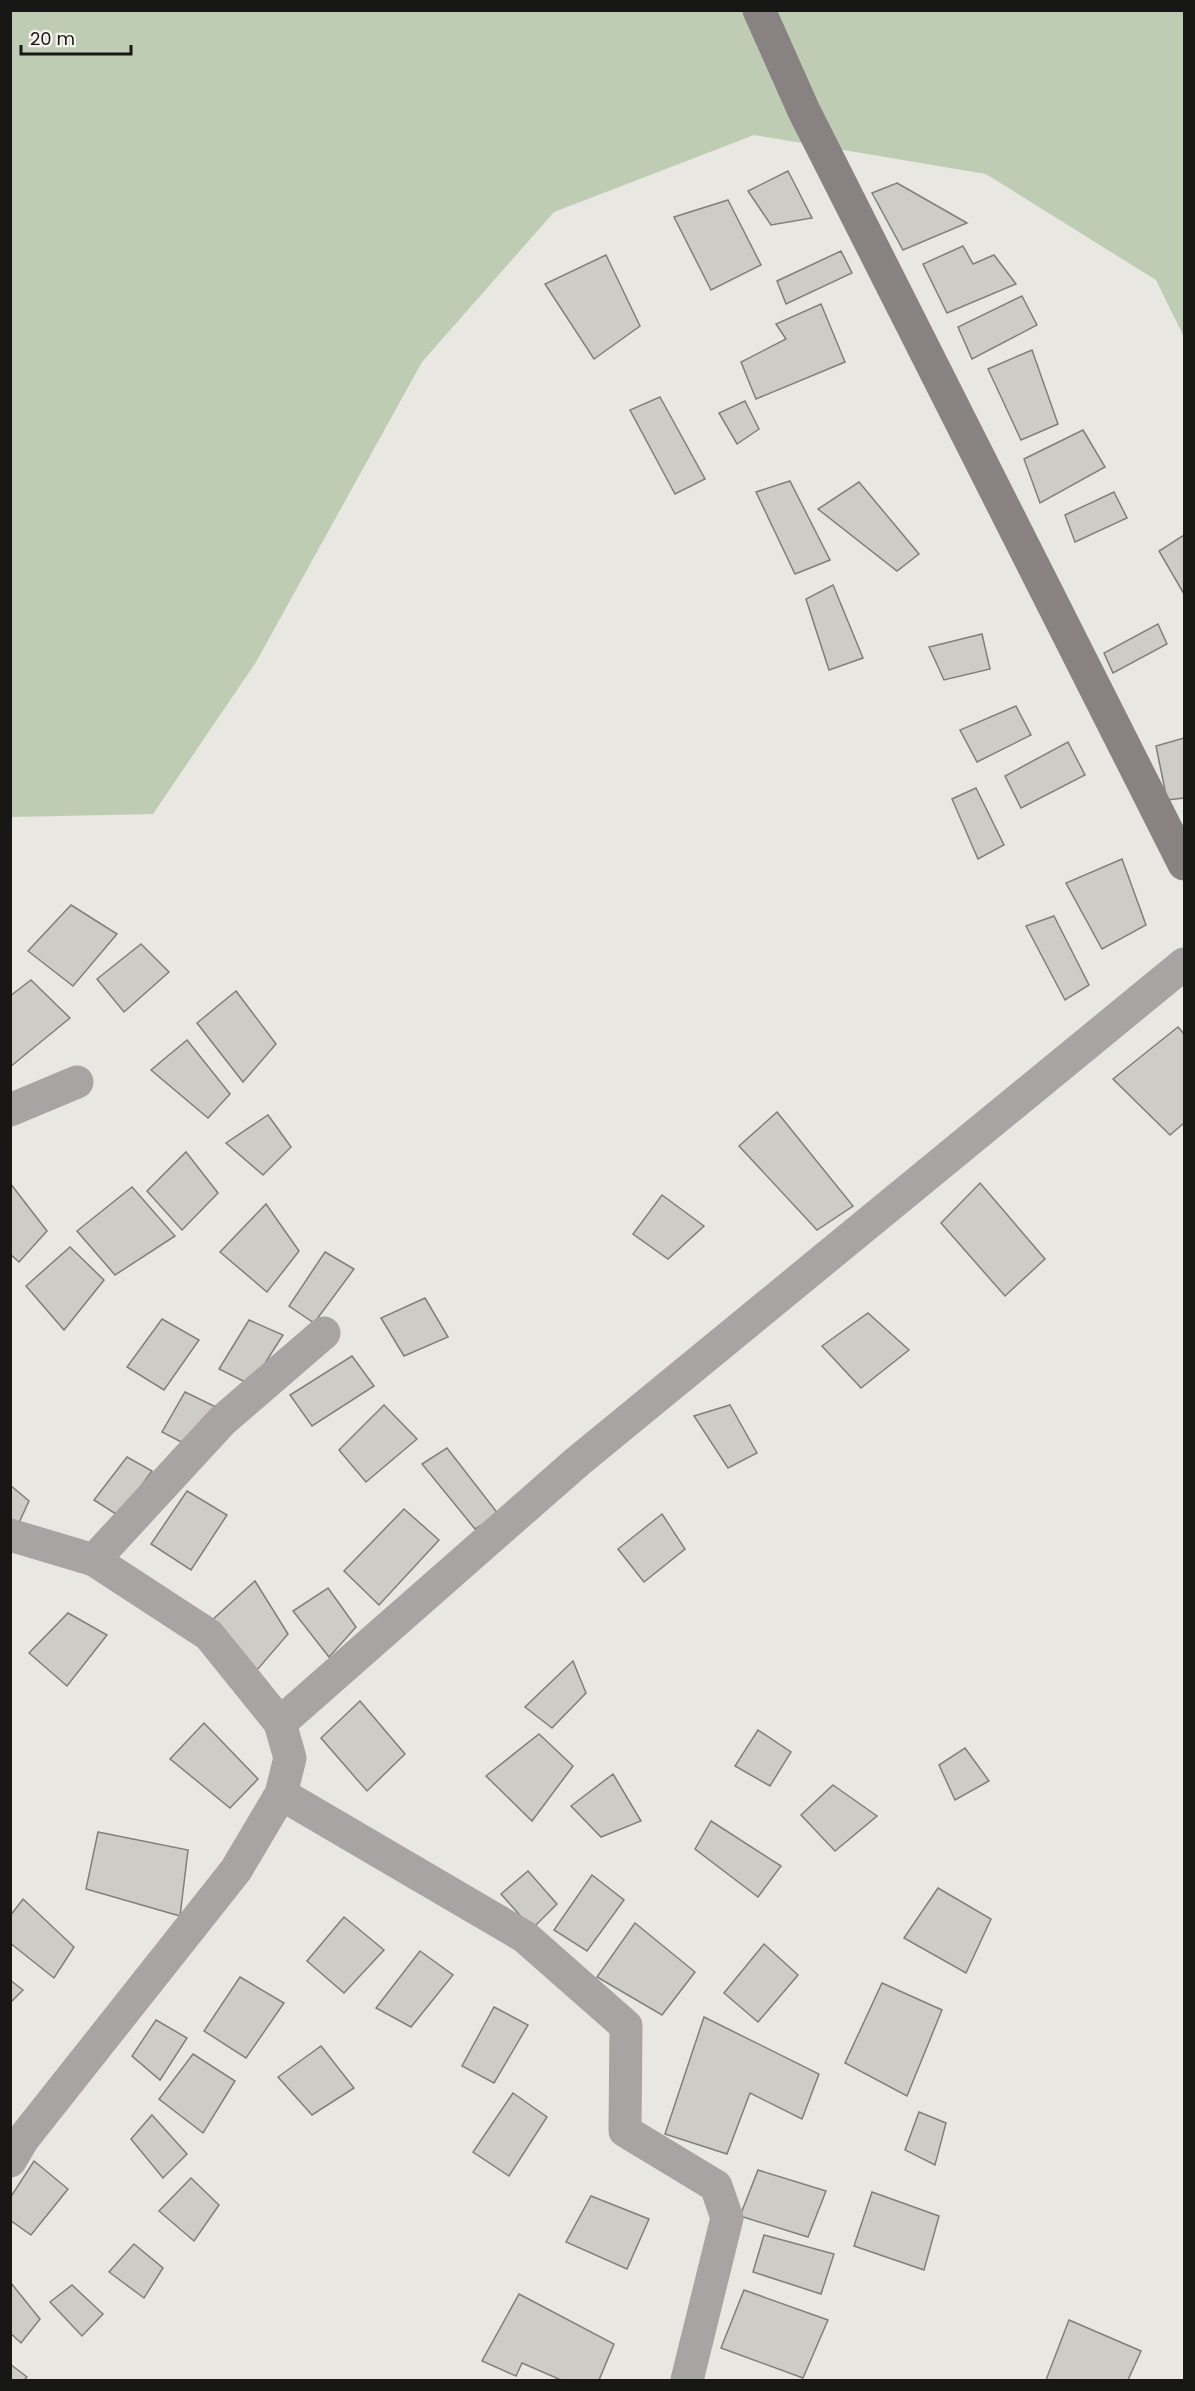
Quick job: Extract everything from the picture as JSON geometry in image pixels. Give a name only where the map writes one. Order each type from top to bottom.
[{"type":"street","points":[[759,10],[804,111],[1185,864]]},
{"type":"street","points":[[280,1723],[577,1462],[1185,964]]},
{"type":"street","points":[[10,1110],[77,1082]]},
{"type":"street","points":[[94,1560],[222,1421],[324,1333]]},
{"type":"street","points":[[10,1535],[94,1560],[209,1635],[280,1723],[291,1758],[281,1794],[236,1870],[23,2139],[10,2161]]},
{"type":"street","points":[[281,1794],[525,1937],[626,2026],[625,2131],[716,2186],[727,2218],[687,2380]]},
{"type":"green space","points":[[10,11],[1184,11],[1184,337],[1156,280],[986,174],[754,135],[554,212],[422,362],[256,662],[153,814],[11,817]]},
{"type":"building","points":[[788,171],[812,218],[771,225],[748,191]]},
{"type":"building","points":[[897,183],[967,223],[903,250],[872,193]]},
{"type":"building","points":[[728,200],[761,265],[711,290],[674,217]]},
{"type":"building","points":[[963,246],[973,264],[994,255],[1016,284],[947,313],[923,264]]},
{"type":"building","points":[[841,251],[852,273],[786,304],[777,281]]},
{"type":"building","points":[[606,255],[640,326],[594,359],[545,284]]},
{"type":"building","points":[[1022,296],[1037,325],[972,359],[958,327]]},
{"type":"building","points":[[821,304],[845,362],[756,399],[741,362],[786,339],[776,324]]},
{"type":"building","points":[[1032,350],[1058,424],[1021,440],[988,369]]},
{"type":"building","points":[[660,397],[705,479],[675,494],[630,410]]},
{"type":"building","points":[[745,401],[759,429],[737,444],[719,413]]},
{"type":"building","points":[[1083,430],[1105,467],[1040,503],[1024,459]]},
{"type":"building","points":[[790,481],[830,560],[795,574],[756,492]]},
{"type":"building","points":[[859,482],[919,554],[897,571],[818,509]]},
{"type":"building","points":[[1114,492],[1127,518],[1075,542],[1065,515]]},
{"type":"building","points":[[1184,535],[1184,594],[1159,551]]},
{"type":"building","points":[[833,585],[863,658],[829,670],[806,599]]},
{"type":"building","points":[[1158,624],[1167,644],[1113,673],[1104,653]]},
{"type":"building","points":[[982,634],[990,669],[944,680],[929,647]]},
{"type":"building","points":[[1016,706],[1031,735],[977,762],[960,730]]},
{"type":"building","points":[[1184,738],[1184,798],[1167,800],[1156,746]]},
{"type":"building","points":[[1068,742],[1085,775],[1021,808],[1005,776]]},
{"type":"building","points":[[976,788],[1004,845],[978,859],[952,799]]},
{"type":"building","points":[[1122,859],[1146,925],[1102,949],[1066,883]]},
{"type":"building","points":[[71,905],[117,934],[73,986],[28,951]]},
{"type":"building","points":[[1054,916],[1089,985],[1065,1000],[1026,926]]},
{"type":"building","points":[[141,944],[169,972],[124,1012],[97,979]]},
{"type":"building","points":[[31,980],[70,1018],[10,1067],[10,996]]},
{"type":"building","points":[[236,991],[276,1044],[243,1082],[197,1023]]},
{"type":"building","points":[[1178,1027],[1184,1034],[1184,1123],[1170,1135],[1113,1079]]},
{"type":"building","points":[[187,1040],[230,1094],[208,1118],[151,1070]]},
{"type":"building","points":[[777,1112],[853,1206],[817,1230],[739,1146]]},
{"type":"building","points":[[268,1115],[291,1147],[263,1175],[226,1143]]},
{"type":"building","points":[[186,1152],[218,1193],[182,1230],[147,1191]]},
{"type":"building","points":[[10,1183],[47,1231],[19,1262],[10,1254]]},
{"type":"building","points":[[980,1183],[1045,1259],[1005,1296],[941,1223]]},
{"type":"building","points":[[132,1187],[175,1236],[115,1275],[77,1231]]},
{"type":"building","points":[[662,1195],[704,1226],[668,1259],[633,1234]]},
{"type":"building","points":[[266,1204],[299,1251],[267,1292],[220,1252]]},
{"type":"building","points":[[70,1247],[104,1280],[64,1330],[26,1286]]},
{"type":"building","points":[[325,1252],[354,1269],[314,1323],[289,1306]]},
{"type":"building","points":[[425,1298],[448,1337],[404,1356],[381,1318]]},
{"type":"building","points":[[868,1313],[909,1350],[861,1388],[822,1346]]},
{"type":"building","points":[[162,1319],[199,1340],[164,1390],[127,1367]]},
{"type":"building","points":[[249,1320],[283,1335],[251,1385],[219,1369]]},
{"type":"building","points":[[352,1356],[374,1386],[312,1426],[290,1395]]},
{"type":"building","points":[[185,1392],[218,1408],[189,1446],[162,1432]]},
{"type":"building","points":[[384,1405],[417,1439],[366,1482],[339,1450]]},
{"type":"building","points":[[730,1405],[757,1453],[728,1468],[694,1416]]},
{"type":"building","points":[[447,1448],[499,1515],[475,1529],[422,1464]]},
{"type":"building","points":[[127,1457],[152,1471],[119,1516],[94,1500]]},
{"type":"building","points":[[10,1485],[29,1501],[18,1525],[10,1520]]},
{"type":"building","points":[[187,1491],[227,1515],[191,1570],[151,1544]]},
{"type":"building","points":[[404,1509],[439,1540],[379,1605],[344,1571]]},
{"type":"building","points":[[662,1514],[685,1549],[644,1582],[618,1549]]},
{"type":"building","points":[[255,1581],[288,1634],[257,1670],[211,1621]]},
{"type":"building","points":[[328,1588],[356,1627],[329,1657],[293,1611]]},
{"type":"building","points":[[68,1613],[107,1635],[67,1686],[29,1653]]},
{"type":"building","points":[[573,1661],[586,1693],[552,1728],[525,1707]]},
{"type":"building","points":[[360,1701],[405,1754],[367,1791],[321,1738]]},
{"type":"building","points":[[204,1723],[258,1779],[230,1808],[170,1759]]},
{"type":"building","points":[[758,1730],[791,1752],[770,1786],[735,1766]]},
{"type":"building","points":[[539,1734],[573,1766],[532,1821],[486,1776]]},
{"type":"building","points":[[965,1748],[989,1781],[955,1800],[939,1765]]},
{"type":"building","points":[[613,1774],[641,1821],[601,1837],[571,1806]]},
{"type":"building","points":[[833,1785],[877,1816],[835,1851],[801,1815]]},
{"type":"building","points":[[711,1821],[781,1866],[758,1897],[695,1849]]},
{"type":"building","points":[[98,1832],[188,1850],[180,1916],[86,1889]]},
{"type":"building","points":[[528,1871],[557,1904],[532,1929],[501,1894]]},
{"type":"building","points":[[592,1875],[624,1900],[587,1951],[554,1930]]},
{"type":"building","points":[[938,1888],[991,1919],[966,1973],[904,1938]]},
{"type":"building","points":[[23,1899],[74,1947],[54,1978],[10,1943],[10,1916]]},
{"type":"building","points":[[344,1917],[384,1950],[344,1993],[307,1961]]},
{"type":"building","points":[[635,1923],[695,1972],[662,2015],[597,1977]]},
{"type":"building","points":[[764,1944],[798,1975],[758,2022],[724,1993]]},
{"type":"building","points":[[420,1951],[453,1975],[411,2027],[376,2008]]},
{"type":"building","points":[[240,1977],[284,2003],[246,2058],[204,2031]]},
{"type":"building","points":[[10,1980],[23,1990],[10,2003]]},
{"type":"building","points":[[882,1983],[942,2010],[907,2096],[845,2063]]},
{"type":"building","points":[[494,2007],[528,2025],[494,2083],[462,2066]]},
{"type":"building","points":[[704,2017],[819,2074],[802,2119],[750,2093],[727,2154],[665,2134]]},
{"type":"building","points":[[156,2020],[187,2038],[160,2080],[132,2056]]},
{"type":"building","points":[[321,2046],[354,2088],[312,2115],[278,2077]]},
{"type":"building","points":[[193,2054],[235,2081],[203,2133],[159,2099]]},
{"type":"building","points":[[513,2093],[547,2117],[509,2176],[473,2152]]},
{"type":"building","points":[[919,2112],[946,2123],[935,2165],[905,2150]]},
{"type":"building","points":[[152,2115],[187,2154],[163,2178],[131,2139]]},
{"type":"building","points":[[34,2161],[68,2189],[31,2235],[10,2220],[10,2198]]},
{"type":"building","points":[[758,2170],[826,2191],[808,2237],[740,2216]]},
{"type":"building","points":[[191,2178],[219,2205],[194,2241],[159,2211]]},
{"type":"building","points":[[872,2192],[939,2216],[924,2270],[854,2246]]},
{"type":"building","points":[[591,2196],[649,2219],[627,2269],[566,2242]]},
{"type":"building","points":[[764,2235],[834,2254],[821,2294],[753,2272]]},
{"type":"building","points":[[134,2244],[163,2268],[144,2298],[109,2272]]},
{"type":"building","points":[[11,2283],[40,2319],[21,2343],[10,2333]]},
{"type":"building","points":[[72,2285],[103,2314],[82,2336],[50,2302]]},
{"type":"building","points":[[744,2290],[828,2320],[803,2378],[721,2348]]},
{"type":"building","points":[[519,2294],[614,2344],[599,2380],[561,2380],[522,2363],[516,2376],[482,2361]]},
{"type":"building","points":[[1069,2320],[1141,2351],[1128,2380],[1046,2380]]},
{"type":"building","points":[[10,2364],[27,2377],[24,2380],[10,2380]]}]
